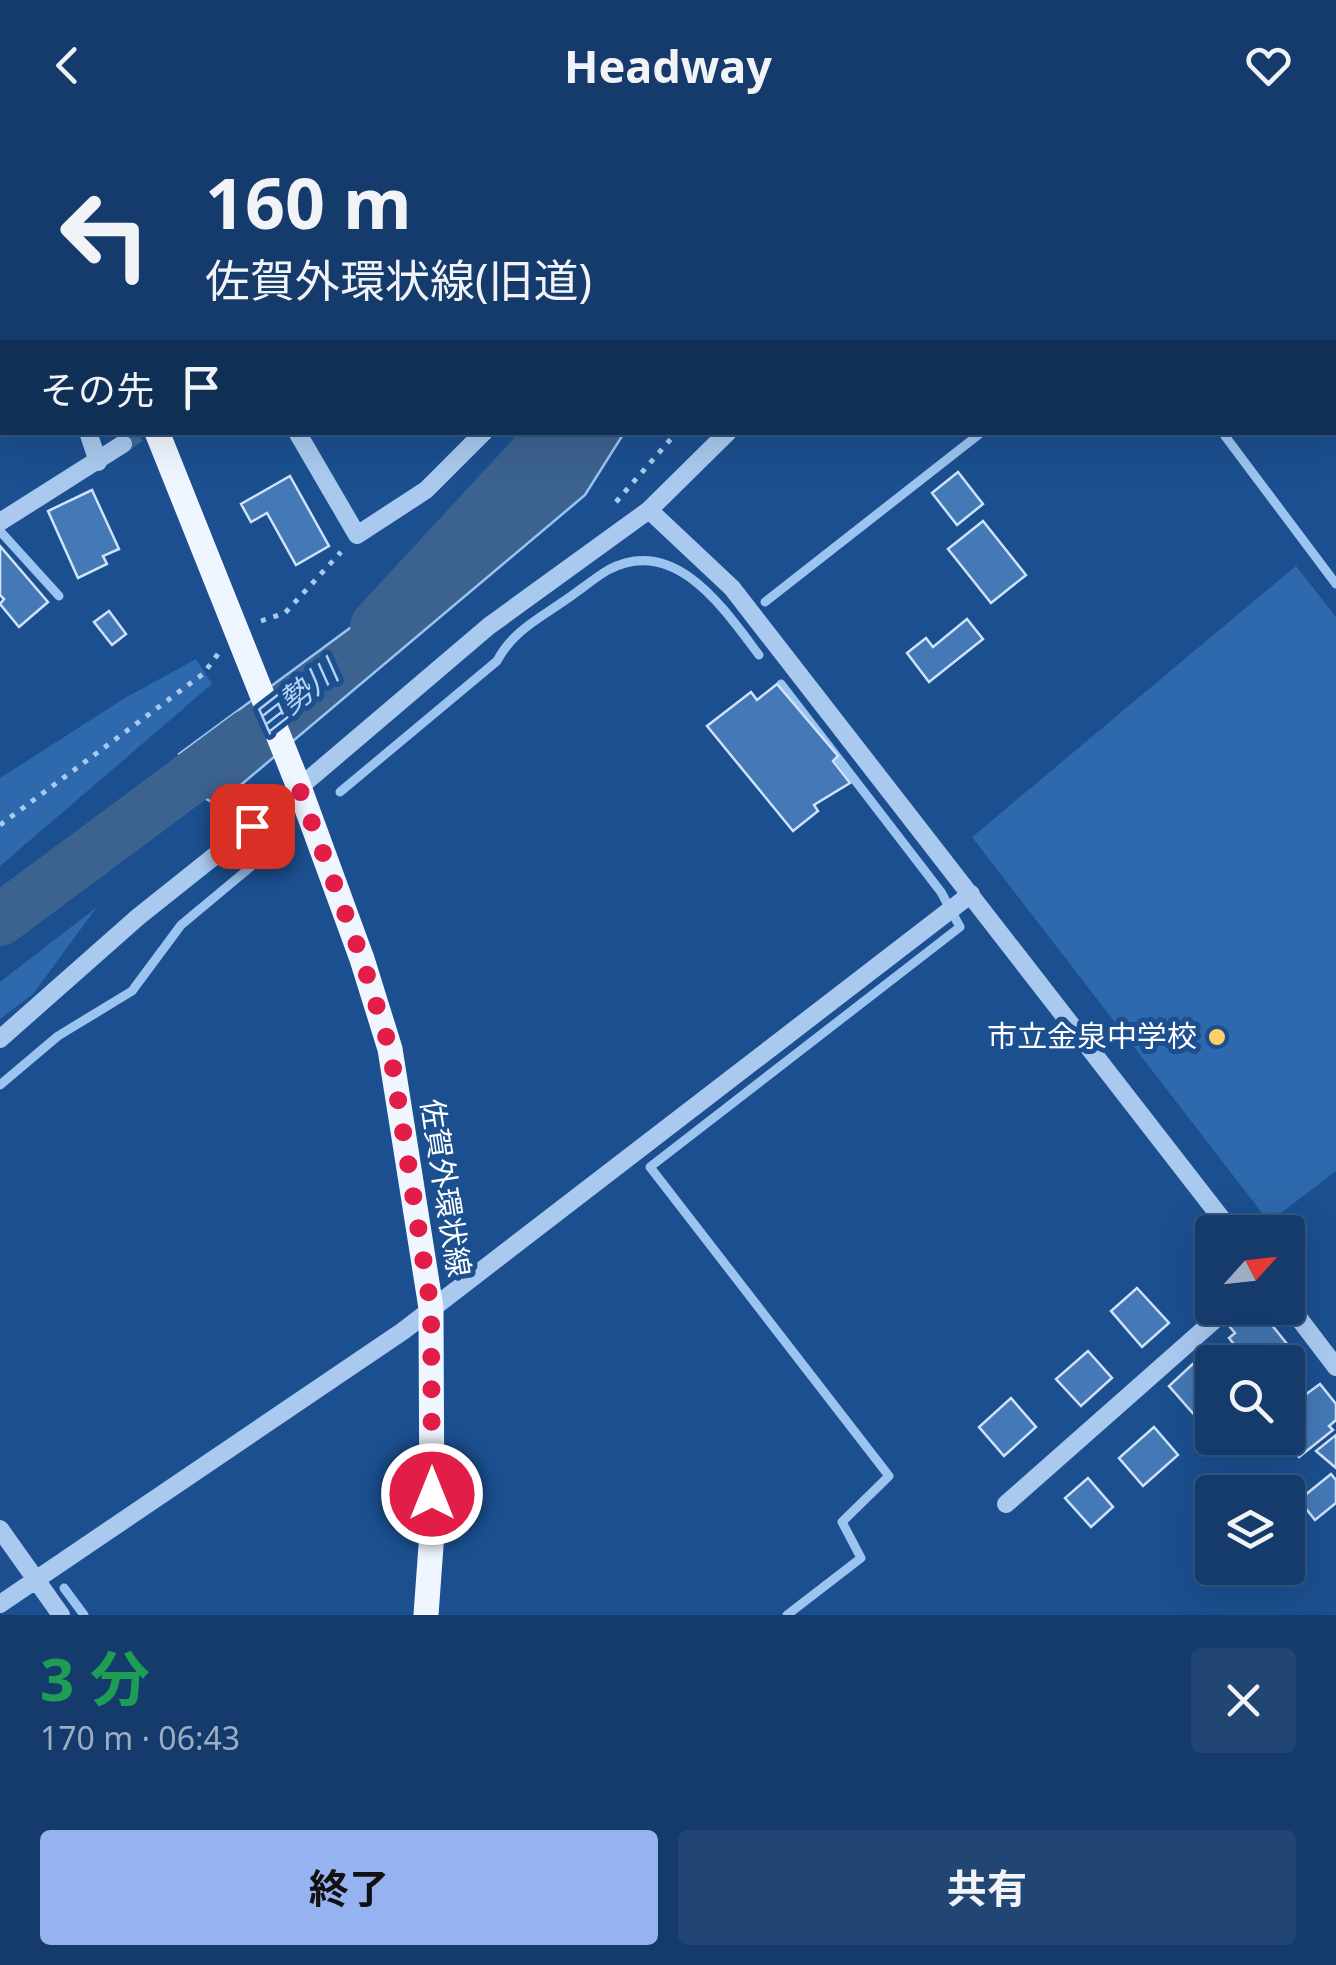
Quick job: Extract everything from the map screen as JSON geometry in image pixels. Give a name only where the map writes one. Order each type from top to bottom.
[{"type":"main road","points":[[158,435],[237,638]]},
{"type":"main road","name":"佐賀外環状線","points":[[237,638],[299,788],[362,959],[390,1049],[431,1308],[432,1532],[426,1615]]},
{"type":"street","points":[[89,435],[98,462]]},
{"type":"street","points":[[299,435],[357,535],[426,490],[481,435]]},
{"type":"street","points":[[0,1039],[138,916],[299,788],[489,626],[649,510],[725,435]]},
{"type":"street","points":[[0,522],[123,444]]},
{"type":"street","points":[[649,510],[732,588],[966,897],[1219,1215]]},
{"type":"street","points":[[0,1604],[431,1308],[966,897]]},
{"type":"street","points":[[1006,1504],[1209,1325]]},
{"type":"street","points":[[1304,1325],[1336,1367]]},
{"type":"street","points":[[0,1529],[61,1615]]},
{"type":"path","points":[[0,825],[203,674],[237,638],[285,613],[357,535]]},
{"type":"shaded area","name":"市立金泉中学校","points":[[1296,566],[1336,617],[1336,1171],[1278,1215],[1264,1215],[972,837]]},
{"type":"shaded area","points":[[196,659],[212,684],[0,866],[0,778],[125,698]]},
{"type":"shaded area","points":[[97,907],[33,994],[0,1019],[0,982]]},
{"type":"water","points":[[579,435],[623,435],[585,495],[217,805],[203,797],[179,754],[392,593],[467,544],[512,507]]},
{"type":"building","points":[[958,472],[983,504],[957,525],[932,493]]},
{"type":"building","points":[[290,476],[329,546],[296,565],[267,513],[251,522],[241,504]]},
{"type":"building","points":[[92,490],[119,549],[103,556],[107,564],[78,578],[48,511]]},
{"type":"building","points":[[983,521],[1026,575],[991,603],[948,549]]},
{"type":"building","points":[[0,546],[48,602],[19,627],[0,604],[4,599],[0,595]]},
{"type":"building","points":[[109,611],[126,634],[112,645],[94,622]]},
{"type":"building","points":[[967,619],[983,639],[929,682],[907,653],[926,638],[933,647]]},
{"type":"building","points":[[777,684],[838,756],[833,761],[850,783],[814,805],[818,811],[793,831],[707,726],[751,692],[757,700]]},
{"type":"building","points":[[1137,1288],[1169,1323],[1142,1347],[1111,1311]]},
{"type":"building","points":[[1228,1325],[1272,1325],[1288,1345],[1235,1345],[1229,1338],[1235,1333]]},
{"type":"building","points":[[1088,1351],[1112,1378],[1081,1406],[1056,1379]]},
{"type":"building","points":[[1195,1362],[1195,1416],[1169,1386]]},
{"type":"building","points":[[1320,1384],[1336,1404],[1336,1420],[1329,1426],[1333,1430],[1305,1452],[1305,1395]]},
{"type":"building","points":[[1011,1398],[1036,1427],[1004,1456],[979,1427]]},
{"type":"building","points":[[1154,1427],[1178,1455],[1143,1486],[1119,1458]]},
{"type":"building","points":[[1336,1435],[1336,1468],[1316,1451]]},
{"type":"building","points":[[1331,1474],[1336,1480],[1336,1503],[1315,1520],[1305,1508],[1305,1495]]},
{"type":"building","points":[[1088,1478],[1113,1507],[1091,1527],[1065,1498]]},
{"type":"waterway","name":"巨勢川","points":[[376,626],[552,435]]},
{"type":"waterway","points":[[765,602],[978,435]]},
{"type":"waterway","points":[[1224,435],[1336,584]]},
{"type":"waterway","points":[[0,531],[59,596]]},
{"type":"waterway","points":[[340,792],[497,661],[526,627],[608,570],[632,561],[655,562],[696,582],[714,598],[759,655]]},
{"type":"waterway","points":[[781,684],[941,892],[960,927],[650,1167],[889,1476],[842,1522],[861,1558],[787,1615]]},
{"type":"waterway","name":"巨勢川","points":[[0,920],[249,735]]},
{"type":"waterway","points":[[0,1085],[58,1036],[132,991],[181,925],[283,840]]},
{"type":"waterway","points":[[64,1588],[84,1615]]},
{"type":"tunnel","points":[[123,444],[136,435]]},
{"type":"place","name":"市立金泉中学校","points":[[1217,1037]]},
{"type":"route","points":[[252,826],[299,788],[362,959],[390,1049],[431,1308],[432,1494]]}]
